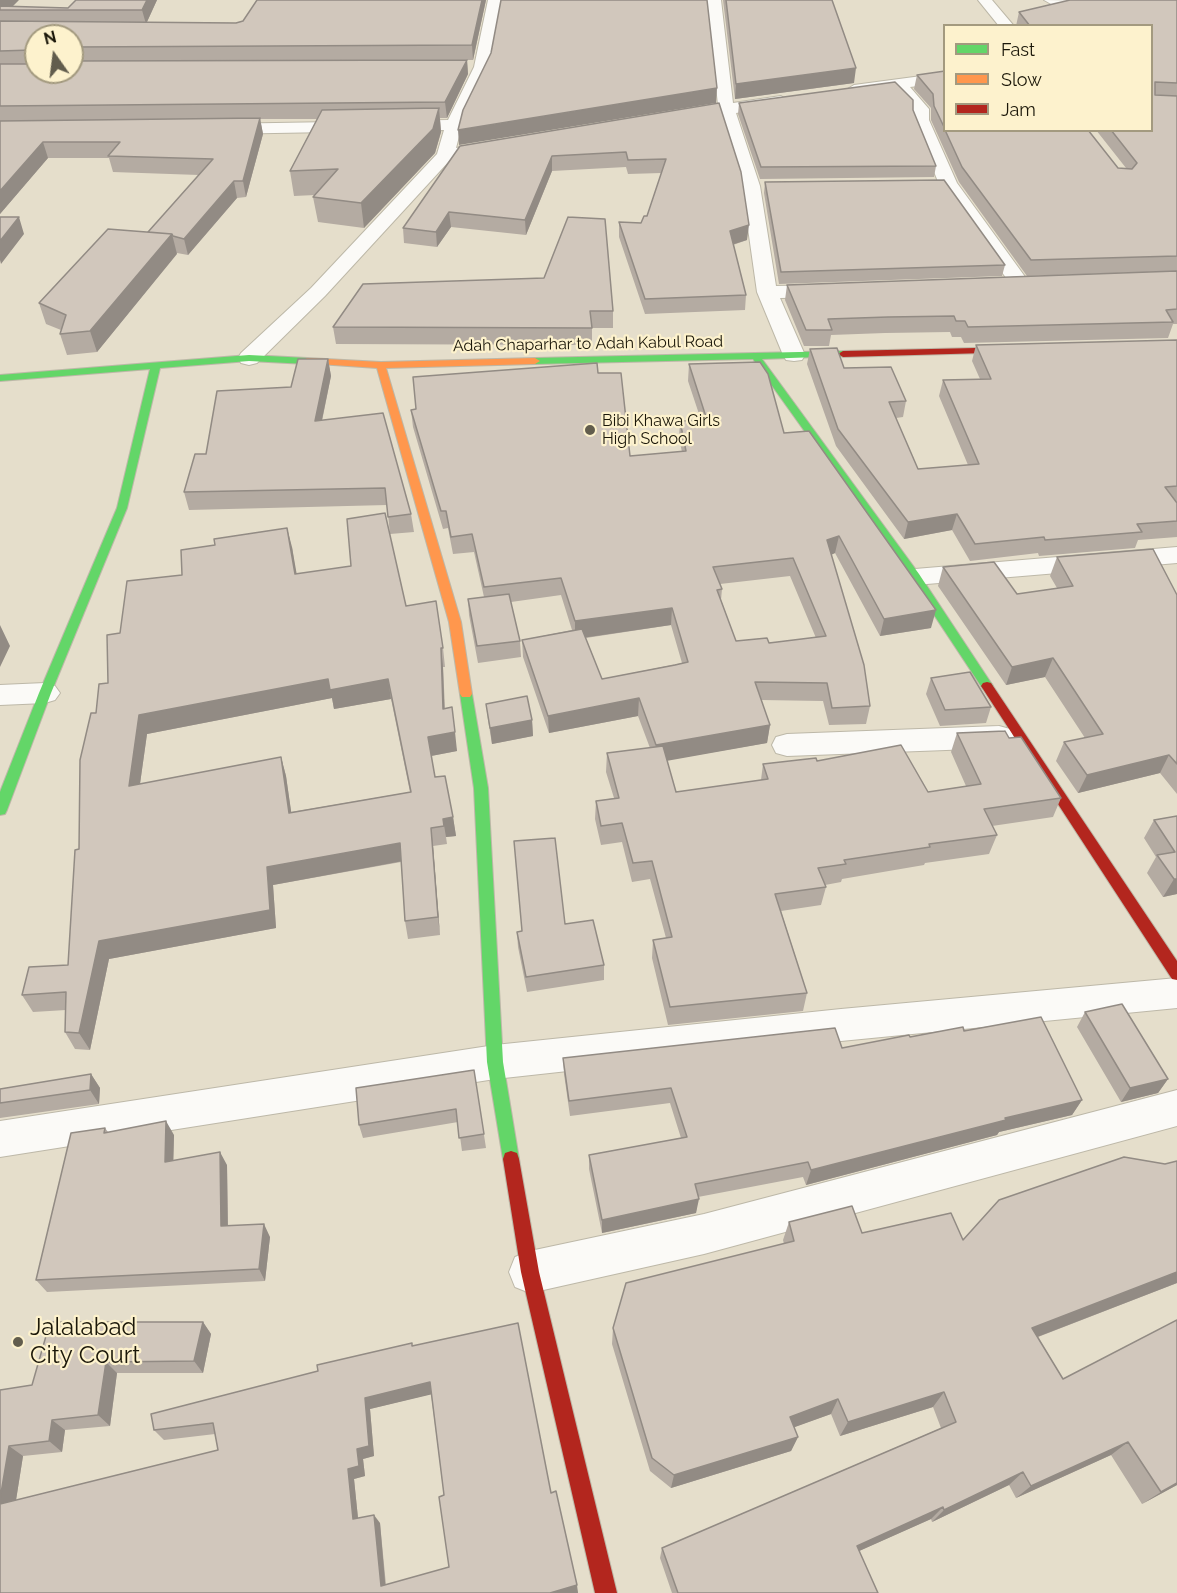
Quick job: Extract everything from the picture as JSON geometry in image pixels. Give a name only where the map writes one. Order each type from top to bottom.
[{"type":"main road","name":"Adah Chaparhar to Adah Kabul Road","points":[[0,378],[249,358],[381,365],[1034,350]]},
{"type":"main road","points":[[756,357],[915,578],[1177,974]]},
{"type":"main road","points":[[0,810],[45,693],[123,508],[156,364]]},
{"type":"main road","points":[[381,365],[455,622],[481,788],[495,1062],[530,1272],[606,1593]]},
{"type":"street","points":[[249,358],[318,292],[445,155],[454,125],[482,67],[495,0]]},
{"type":"street","points":[[714,0],[726,108],[751,186],[767,292],[794,355]]},
{"type":"street","points":[[985,0],[1004,24]]},
{"type":"street","points":[[1051,0],[1177,6]]},
{"type":"street","points":[[460,68],[482,67]]},
{"type":"street","points":[[840,92],[943,78]]},
{"type":"street","points":[[898,84],[921,109],[921,120],[948,184],[1021,285]]},
{"type":"street","points":[[667,118],[795,99]]},
{"type":"street","points":[[197,129],[454,125]]},
{"type":"street","points":[[445,155],[515,144]]},
{"type":"street","points":[[928,184],[948,184]]},
{"type":"street","points":[[751,186],[774,186]]},
{"type":"street","points":[[998,286],[1043,284]]},
{"type":"street","points":[[767,292],[848,290]]},
{"type":"street","points":[[915,578],[1177,555]]},
{"type":"street","points":[[0,695],[45,693]]},
{"type":"street","points":[[787,745],[1020,736]]},
{"type":"street","points":[[0,1139],[495,1062],[841,1024],[1177,993]]},
{"type":"street","points":[[530,1272],[704,1234],[1177,1108]]},
{"type":"building","points":[[76,0],[147,0],[142,10],[0,10],[0,6],[68,8]]},
{"type":"building","points":[[257,0],[482,0],[472,45],[84,47],[84,24],[24,24],[24,50],[0,51],[0,21],[236,23],[243,21]]},
{"type":"building","points":[[501,0],[707,0],[717,88],[458,130],[463,110],[491,53]]},
{"type":"building","points":[[726,0],[832,0],[856,68],[736,84]]},
{"type":"building","points":[[1070,0],[1177,0],[1177,83],[1155,82],[1155,95],[1177,96],[1177,256],[1031,260],[962,167],[946,132],[1090,132],[1118,168],[1132,169],[1137,163],[1113,132],[1153,132],[1153,24],[1028,24],[1019,12]]},
{"type":"building","points":[[467,60],[445,102],[0,106],[0,64],[24,64],[24,84],[84,84],[84,61]]},
{"type":"building","points":[[943,71],[943,125],[934,106],[933,94],[917,75]]},
{"type":"building","points":[[895,82],[913,100],[913,110],[936,166],[761,167],[739,103]]},
{"type":"building","points":[[719,103],[741,172],[749,225],[730,231],[746,295],[645,299],[619,222],[641,223],[644,216],[647,216],[666,159],[628,160],[626,152],[552,156],[525,220],[449,212],[436,232],[403,228],[460,146]]},
{"type":"building","points":[[439,108],[433,129],[361,203],[313,197],[338,169],[290,171],[322,110]]},
{"type":"building","points":[[260,118],[243,181],[234,181],[184,239],[172,234],[148,232],[213,159],[108,156],[120,142],[43,142],[0,191],[0,121]]},
{"type":"building","points":[[944,180],[1005,265],[781,272],[765,182]]},
{"type":"building","points":[[0,217],[19,217],[0,241]]},
{"type":"building","points":[[568,217],[605,219],[613,311],[590,311],[592,328],[333,327],[363,284],[544,278]]},
{"type":"building","points":[[108,229],[172,234],[90,331],[60,334],[66,315],[39,303]]},
{"type":"building","points":[[1177,271],[1177,309],[1166,310],[1173,322],[968,327],[965,321],[956,321],[954,316],[888,317],[828,319],[832,330],[806,330],[787,285]]},
{"type":"building","points":[[1177,340],[1177,486],[1165,487],[1177,503],[1177,521],[1137,524],[1142,532],[1045,540],[1044,537],[975,544],[957,514],[908,522],[838,429],[810,349],[837,348],[844,368],[891,367],[906,401],[889,402],[918,469],[979,464],[943,380],[991,379],[976,345]]},
{"type":"building","points":[[298,359],[328,359],[315,421],[383,413],[411,514],[388,517],[385,488],[184,492],[195,454],[206,454],[217,391],[291,387]]},
{"type":"building","points":[[760,362],[768,374],[784,433],[809,431],[936,610],[884,619],[839,536],[827,540],[864,665],[870,706],[832,708],[827,683],[755,682],[770,725],[656,745],[639,698],[548,716],[522,640],[582,629],[602,679],[675,665],[688,662],[672,608],[575,621],[561,578],[484,587],[472,534],[451,537],[446,511],[441,511],[411,410],[416,409],[413,377],[597,363],[598,373],[621,373],[630,456],[686,451],[680,421],[707,420],[689,364]],"holes":[[[793,558],[826,636],[769,643],[767,638],[736,641],[717,590],[722,589],[713,567]]]},
{"type":"building","points":[[385,513],[406,606],[436,601],[443,648],[441,648],[443,709],[452,707],[455,732],[428,737],[435,777],[445,776],[453,817],[443,819],[444,826],[431,828],[438,917],[405,921],[400,843],[267,867],[270,910],[99,941],[79,1033],[65,1032],[66,992],[22,995],[29,967],[68,965],[75,850],[79,849],[80,760],[91,713],[96,713],[99,684],[108,683],[107,635],[120,633],[127,581],[182,575],[181,550],[215,545],[214,539],[287,528],[295,574],[351,566],[347,519]],"holes":[[[328,679],[330,690],[388,679],[411,792],[289,813],[281,757],[129,786],[139,715]]]},
{"type":"building","points":[[1153,549],[1177,595],[1177,764],[1169,755],[1087,775],[1064,742],[1103,734],[1053,658],[1012,667],[943,567],[994,562],[1017,594],[1073,586],[1057,557]]},
{"type":"building","points":[[509,594],[520,641],[477,646],[468,599]]},
{"type":"building","points":[[970,672],[991,707],[945,710],[931,678]]},
{"type":"building","points":[[527,696],[532,720],[490,728],[486,704]]},
{"type":"building","points":[[1005,731],[1009,738],[1021,737],[1061,798],[984,809],[997,835],[929,844],[930,847],[844,860],[846,864],[818,868],[826,887],[775,894],[807,993],[670,1007],[653,940],[672,937],[652,861],[633,863],[622,823],[601,826],[596,801],[619,798],[607,753],[663,746],[676,792],[768,779],[763,764],[816,758],[817,761],[901,745],[928,792],[981,784],[957,733]]},
{"type":"building","points":[[1177,816],[1177,879],[1174,879],[1157,855],[1175,852],[1154,820]]},
{"type":"building","points":[[555,838],[565,924],[593,920],[604,965],[526,977],[517,932],[522,931],[514,841]]},
{"type":"building","points":[[1122,1004],[1168,1079],[1130,1088],[1085,1012]]},
{"type":"building","points":[[1041,1017],[1082,1100],[1005,1118],[1006,1120],[811,1170],[808,1162],[695,1184],[699,1199],[602,1220],[589,1155],[687,1137],[671,1088],[569,1101],[563,1058],[835,1028],[842,1048],[909,1035],[910,1037],[963,1027],[964,1031]]},
{"type":"building","points":[[474,1070],[484,1134],[459,1138],[456,1109],[359,1125],[356,1088]]},
{"type":"building","points":[[91,1074],[90,1090],[0,1103],[0,1089]]},
{"type":"building","points":[[166,1121],[165,1162],[220,1152],[221,1226],[264,1224],[259,1269],[36,1280],[71,1133],[105,1128],[104,1133]]},
{"type":"building","points":[[1124,1157],[1165,1164],[1177,1161],[1177,1272],[1032,1328],[1063,1379],[1177,1320],[1177,1483],[1161,1492],[1128,1442],[1031,1486],[1023,1472],[944,1510],[943,1507],[857,1546],[878,1593],[678,1593],[662,1548],[956,1422],[944,1392],[848,1422],[838,1399],[790,1417],[798,1437],[674,1475],[652,1458],[613,1328],[626,1283],[794,1241],[789,1222],[852,1206],[862,1233],[951,1213],[963,1240],[999,1200]]},
{"type":"building","points":[[50,1322],[203,1322],[194,1361],[106,1362],[98,1415],[52,1420],[49,1441],[9,1446],[0,1499],[0,1390],[32,1385]]},
{"type":"building","points":[[518,1323],[551,1493],[556,1491],[577,1585],[550,1593],[0,1593],[0,1504],[218,1450],[213,1423],[154,1430],[151,1414],[318,1371],[317,1365],[412,1343],[412,1346]],"holes":[[[430,1382],[444,1495],[439,1497],[449,1567],[381,1586],[374,1515],[353,1519],[348,1469],[359,1466],[357,1449],[369,1446],[365,1398]]]},
{"type":"traffic: fast","points":[[535,361],[843,354]]},
{"type":"traffic: fast","points":[[756,357],[915,577],[987,686]]},
{"type":"traffic: fast","points":[[0,378],[249,358],[307,361]]},
{"type":"traffic: fast","points":[[0,810],[45,693],[122,508],[156,364]]},
{"type":"traffic: fast","points":[[466,694],[481,788],[495,1062],[511,1159]]},
{"type":"traffic: slow","points":[[307,361],[381,365],[535,361]]},
{"type":"traffic: slow","points":[[381,365],[455,622],[466,694]]},
{"type":"traffic: jam","points":[[843,354],[1019,350]]},
{"type":"traffic: jam","points":[[987,686],[1177,974]]},
{"type":"traffic: jam","points":[[511,1159],[530,1272],[606,1593]]},
{"type":"place","name":"Bibi Khawa Girls High School","points":[[590,430]]},
{"type":"place","name":"Jalalabad City Court","points":[[18,1342]]}]
